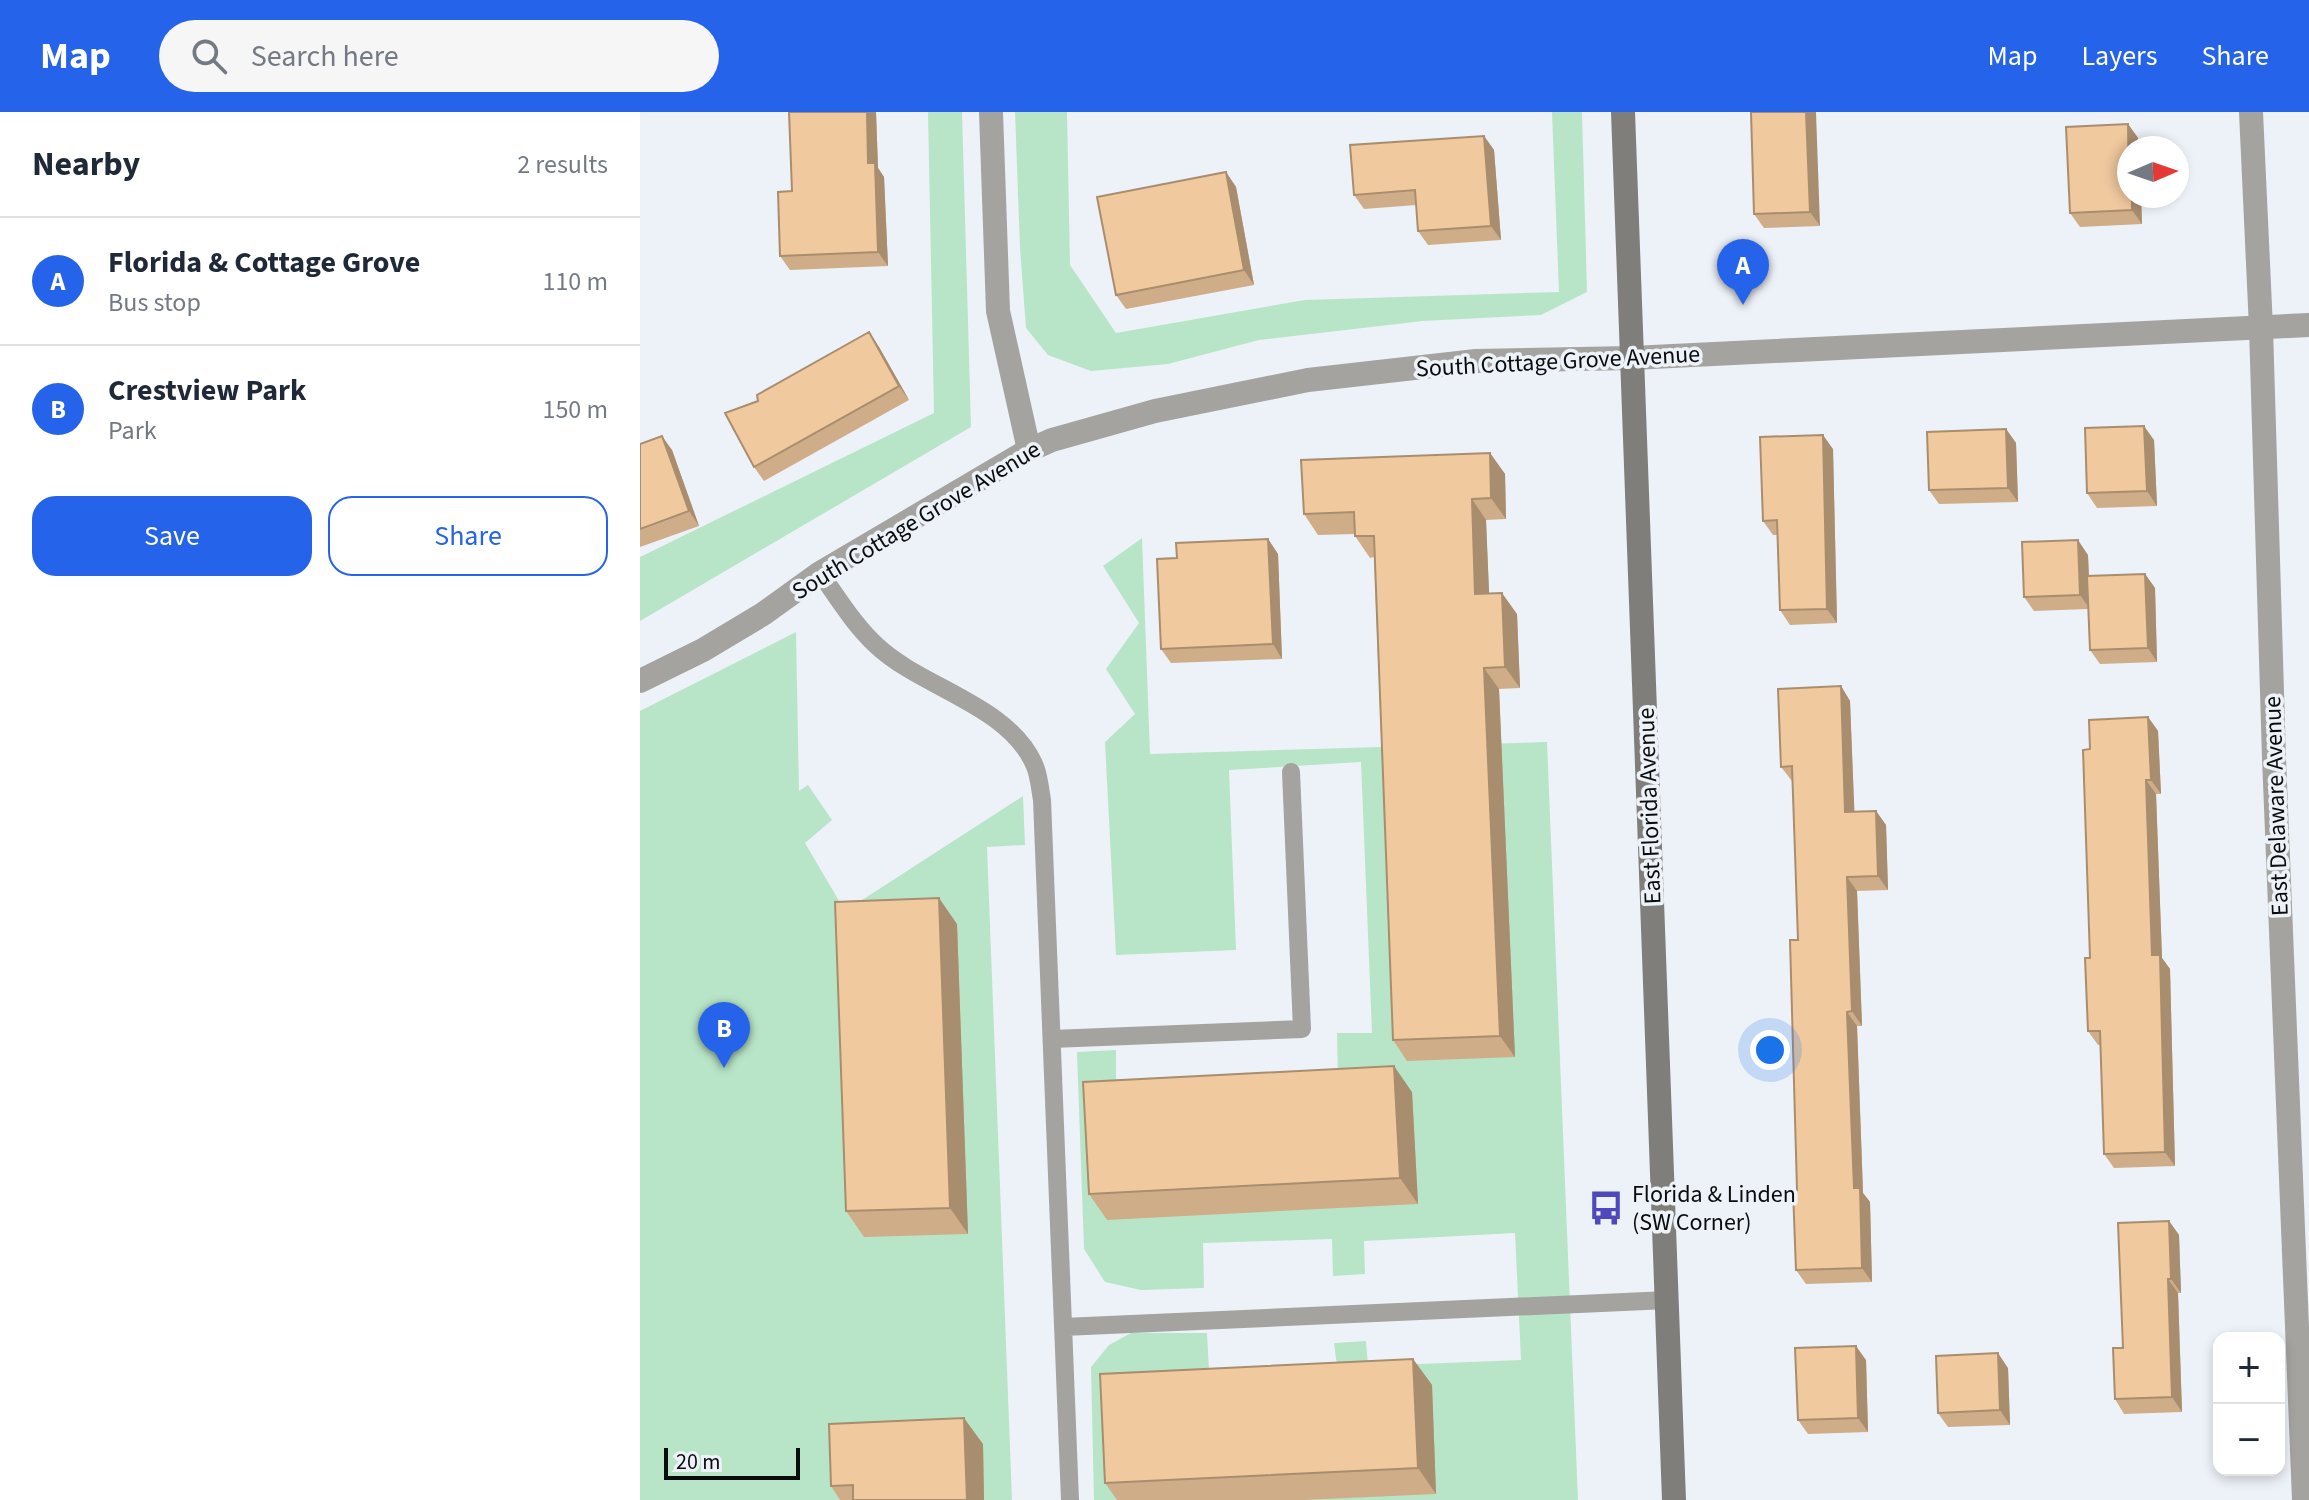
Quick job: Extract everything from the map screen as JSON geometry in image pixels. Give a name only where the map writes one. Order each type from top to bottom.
[{"type":"main road","name":"East Florida Avenue","points":[[1623,112],[1674,1500]]},
{"type":"street","points":[[991,112],[998,311],[1029,450]]},
{"type":"street","name":"East Delaware Avenue","points":[[2251,112],[2304,1500]]},
{"type":"street","name":"South Cottage Grove Avenue","points":[[640,681],[703,650],[763,614],[820,573],[1029,450],[1052,440],[1155,411],[1308,380],[1476,361],[1632,358],[2309,325]]},
{"type":"lane","points":[[820,573],[852,619],[878,648],[921,677],[995,719],[1021,744],[1035,765],[1042,800],[1070,1500]]},
{"type":"lane","points":[[1052,1039],[1302,1029],[1291,772]]},
{"type":"lane","points":[[1063,1327],[1668,1300]]},
{"type":"green space","points":[[928,112],[962,112],[971,427],[640,621],[640,557],[934,413]]},
{"type":"green space","points":[[1015,112],[1067,112],[1070,265],[1116,333],[1305,300],[1559,292],[1552,112],[1582,112],[1587,292],[1541,315],[1423,321],[1259,340],[1168,364],[1091,371],[1048,355],[1026,328]]},
{"type":"green space","points":[[1142,538],[1150,754],[1547,742],[1578,1500],[1094,1500],[1091,1367],[1109,1345],[1131,1333],[1207,1333],[1209,1370],[1337,1366],[1334,1343],[1366,1341],[1368,1366],[1521,1360],[1515,1233],[1364,1241],[1365,1274],[1333,1276],[1332,1239],[1203,1243],[1204,1288],[1141,1290],[1105,1282],[1084,1249],[1077,1052],[1116,1050],[1116,1091],[1338,1080],[1337,1033],[1372,1033],[1361,762],[1229,770],[1236,950],[1116,955],[1105,742],[1135,714],[1106,669],[1139,623],[1103,566]]},
{"type":"green space","points":[[796,632],[799,791],[808,785],[832,820],[805,843],[845,911],[1023,796],[1025,845],[987,847],[1012,1500],[640,1500],[640,711]]},
{"type":"building","points":[[789,112],[867,112],[868,163],[875,163],[878,252],[780,256],[778,192],[792,191]]},
{"type":"building","points":[[1751,112],[1806,112],[1810,212],[1754,214]]},
{"type":"building","points":[[2128,124],[2128,136],[2117,136],[2117,208],[2132,210],[2070,213],[2066,127]]},
{"type":"building","points":[[1484,136],[1491,226],[1418,231],[1415,190],[1354,195],[1350,145]]},
{"type":"building","points":[[1226,172],[1244,270],[1116,295],[1097,197]]},
{"type":"building","points":[[869,332],[899,386],[754,467],[725,413],[758,401],[757,395]]},
{"type":"building","points":[[2144,426],[2147,491],[2087,493],[2085,428]]},
{"type":"building","points":[[2006,429],[2008,488],[1929,490],[1927,432]]},
{"type":"building","points":[[1823,435],[1827,609],[1780,610],[1777,520],[1763,521],[1760,437]]},
{"type":"building","points":[[662,436],[689,511],[640,529],[640,444]]},
{"type":"building","points":[[1490,453],[1491,498],[1472,499],[1475,594],[1502,593],[1505,667],[1484,668],[1500,1036],[1393,1040],[1374,536],[1355,536],[1354,512],[1304,514],[1301,460]]},
{"type":"building","points":[[1268,539],[1273,644],[1161,649],[1157,559],[1177,558],[1176,543]]},
{"type":"building","points":[[2078,540],[2080,595],[2024,597],[2022,542]]},
{"type":"building","points":[[2145,574],[2148,648],[2090,650],[2087,576]]},
{"type":"building","points":[[1841,686],[1845,812],[1876,811],[1878,876],[1847,877],[1852,1011],[1847,1012],[1854,1188],[1860,1188],[1862,1268],[1796,1270],[1793,1190],[1797,1190],[1790,940],[1798,940],[1792,766],[1781,767],[1778,689]]},
{"type":"building","points":[[2148,717],[2151,780],[2146,780],[2152,955],[2160,955],[2165,1152],[2104,1154],[2100,1031],[2088,1031],[2085,958],[2090,958],[2083,750],[2090,749],[2089,720]]},
{"type":"building","points":[[939,898],[950,1208],[846,1211],[835,902]]},
{"type":"building","points":[[1394,1066],[1400,1178],[1089,1194],[1083,1082]]},
{"type":"building","points":[[2169,1221],[2172,1397],[2115,1399],[2113,1348],[2123,1348],[2118,1223]]},
{"type":"building","points":[[1856,1346],[1858,1418],[1798,1420],[1795,1348]]},
{"type":"building","points":[[1998,1353],[2000,1410],[1938,1413],[1936,1356]]},
{"type":"building","points":[[1413,1359],[1418,1468],[1105,1483],[1100,1374]]},
{"type":"building","points":[[964,1418],[967,1500],[853,1500],[853,1485],[831,1486],[829,1424]]},
{"type":"place","name":"Florida & Cottage Grove","points":[[1743,305]]},
{"type":"place","name":"Crestview Park","points":[[724,1068]]},
{"type":"place","name":"Florida & Linden (SW Corner)","points":[[1606,1208]]}]
